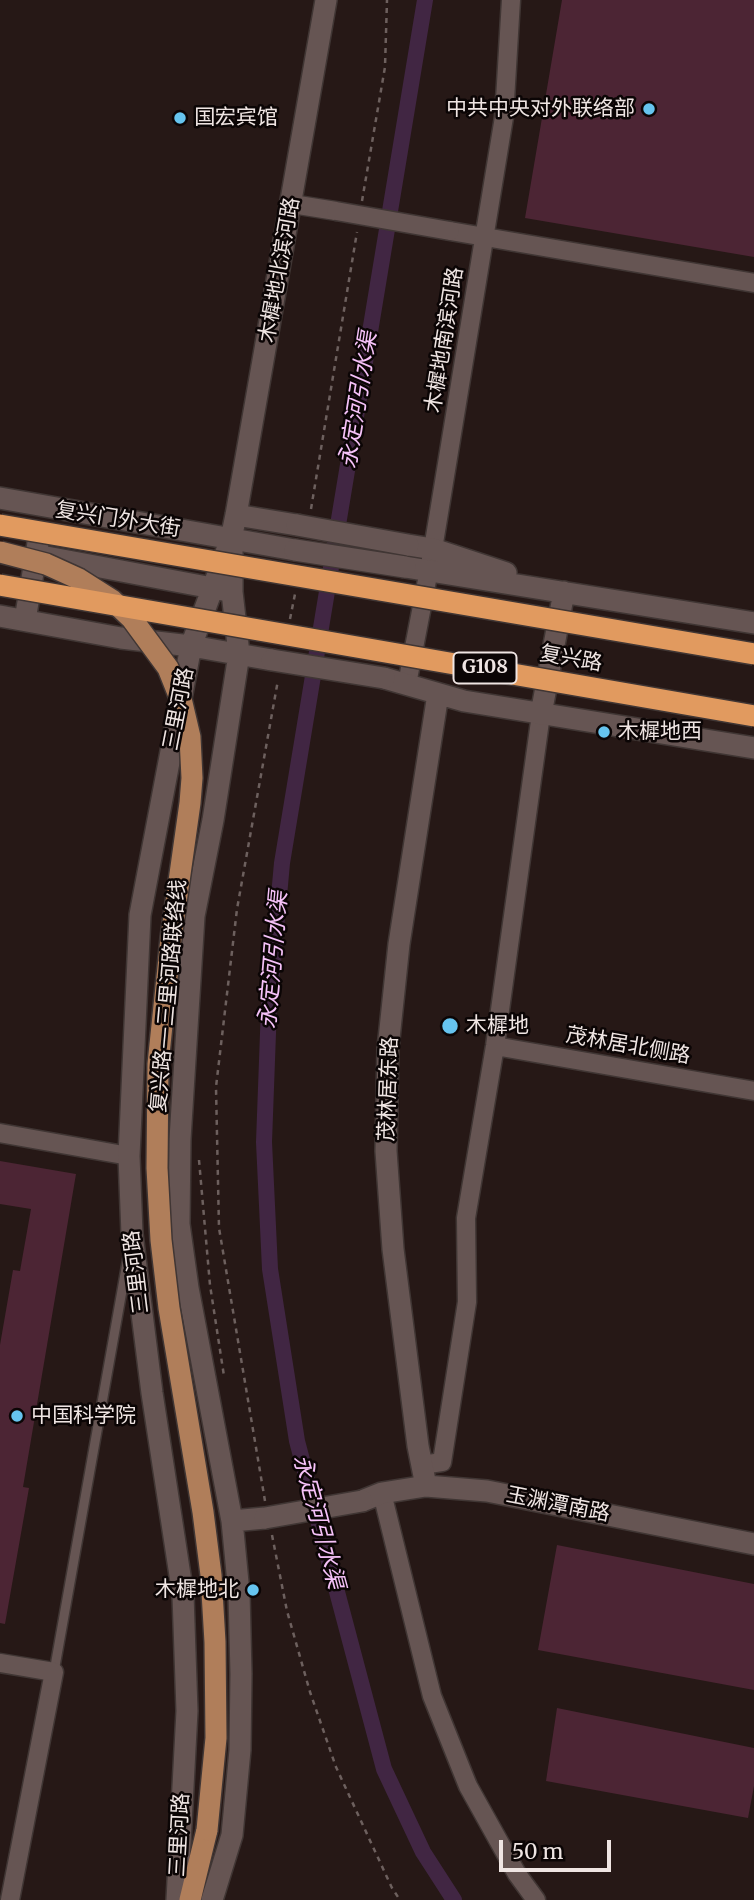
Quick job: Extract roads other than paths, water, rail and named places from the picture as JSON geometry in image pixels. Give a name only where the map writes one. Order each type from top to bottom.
[{"type":"highway","name":"复兴门外大街","points":[[0,525],[228,563]]},
{"type":"highway","name":"复兴路","points":[[228,563],[754,654]]},
{"type":"highway","name":"复兴路","points":[[0,585],[754,716]]},
{"type":"main road","name":"复兴路—三里河路联络线","points":[[0,552],[46,564],[79,579],[112,600],[132,620],[168,668],[182,703],[190,737],[192,778],[164,994],[158,1064],[157,1134],[161,1240],[169,1308],[211,1575],[216,1738],[207,1830]]},
{"type":"main road","points":[[190,1900],[207,1830]]},
{"type":"main road","points":[[199,1900],[207,1830]]},
{"type":"street","name":"木樨地北滨河路","points":[[222,590],[326,0]]},
{"type":"street","name":"木樨地南滨河路","points":[[407,684],[433,549],[504,117],[510,0]]},
{"type":"street","points":[[292,204],[754,283]]},
{"type":"street","points":[[0,498],[295,550],[754,623]]},
{"type":"street","points":[[25,620],[44,506]]},
{"type":"street","points":[[236,515],[269,521],[304,517],[408,545],[433,549],[564,592]]},
{"type":"street","points":[[231,539],[269,521]]},
{"type":"street","points":[[36,555],[222,590]]},
{"type":"street","name":"三里河路","points":[[177,1900],[187,1711],[183,1595],[156,1420],[132,1234],[129,1156],[140,915],[191,646],[222,590]]},
{"type":"street","name":"三里河路","points":[[212,1900],[232,1835],[240,1750],[239,1593],[232,1521],[188,1288],[179,1224],[180,1139],[194,916],[213,820],[239,654],[222,590]]},
{"type":"street","points":[[424,1476],[442,1462],[467,1301],[466,1218],[495,1046],[541,714],[564,592]]},
{"type":"street","points":[[0,616],[121,638],[239,654],[276,665],[384,678],[464,701],[754,748]]},
{"type":"street","name":"茂林居东路","points":[[424,1476],[393,1249],[386,1151],[388,1061],[399,944],[438,694]]},
{"type":"street","points":[[140,915],[158,903],[180,906],[194,916]]},
{"type":"street","name":"茂林居北侧路","points":[[495,1046],[754,1091]]},
{"type":"street","points":[[0,1133],[129,1156]]},
{"type":"street","points":[[132,1234],[179,1224]]},
{"type":"street","name":"玉渊潭南路","points":[[232,1521],[267,1518],[362,1501],[424,1476],[754,1544]]},
{"type":"street","points":[[382,1493],[432,1696],[468,1786],[517,1874],[536,1900]]},
{"type":"street","points":[[0,1663],[54,1672],[10,1900]]},
{"type":"lane","points":[[54,1672],[132,1234]]},
{"type":"waterway","name":"永定河引水渠","points":[[425,0],[282,863],[269,1006],[264,1142],[270,1269],[297,1441],[384,1769],[423,1852],[454,1900]]},
{"type":"place","name":"中共中央对外联络部","points":[[649,109]]},
{"type":"place","name":"国宏宾馆","points":[[180,118]]},
{"type":"place","name":"木樨地西","points":[[604,732]]},
{"type":"place","name":"木樨地","points":[[450,1026]]},
{"type":"place","name":"中国科学院","points":[[17,1416]]},
{"type":"place","name":"木樨地北","points":[[253,1590]]}]
